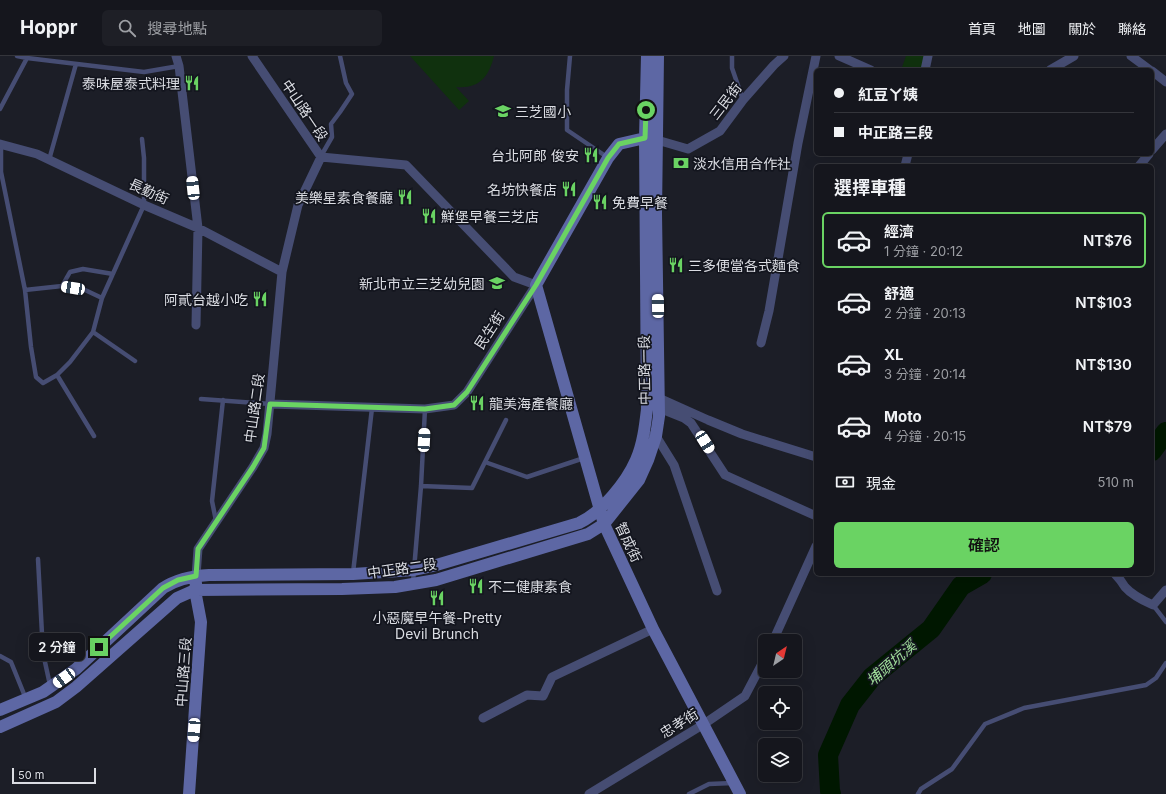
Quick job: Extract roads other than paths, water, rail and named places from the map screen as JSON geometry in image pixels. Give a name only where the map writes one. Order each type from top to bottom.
[{"type":"main road","name":"中正路一段","points":[[599,510],[624,480],[636,460],[644,432],[648,394],[645,138],[647,56]]},
{"type":"main road","name":"中正路一段","points":[[604,524],[639,480],[656,436],[659,403],[656,213],[658,56]]},
{"type":"main road","name":"民生街","points":[[536,285],[608,158],[619,144],[645,138],[657,140]]},
{"type":"main road","name":"智成街","points":[[536,285],[604,524],[653,630],[738,789]]},
{"type":"main road","name":"中正路二段","points":[[0,710],[51,687],[76,669],[163,588],[178,580],[196,576],[353,574],[414,570],[433,566],[579,523],[590,518],[599,510]]},
{"type":"main road","name":"中正路二段","points":[[195,590],[342,589],[395,587],[436,580],[588,534],[604,524]]},
{"type":"main road","name":"中山路三段","points":[[189,794],[201,622],[195,590],[196,576]]},
{"type":"main road","points":[[0,727],[56,702],[76,687],[177,598],[195,590]]},
{"type":"street","points":[[176,56],[179,66],[198,228],[196,325]]},
{"type":"street","name":"中山路一段","points":[[252,56],[320,157],[298,205],[282,272]]},
{"type":"street","name":"三民街","points":[[657,140],[688,149],[720,131],[743,100],[784,56]]},
{"type":"street","points":[[761,343],[769,311],[798,143],[816,56]]},
{"type":"street","points":[[839,56],[866,68]]},
{"type":"street","points":[[925,68],[928,56]]},
{"type":"street","points":[[1053,68],[1074,56]]},
{"type":"street","points":[[1131,56],[1147,68]]},
{"type":"street","points":[[1154,73],[1166,82]]},
{"type":"street","points":[[1154,148],[1166,134]]},
{"type":"street","name":"長勤街","points":[[0,143],[37,154],[144,205],[198,228],[282,272]]},
{"type":"street","points":[[1141,164],[1147,156]]},
{"type":"street","points":[[320,157],[406,165],[514,277],[536,285]]},
{"type":"street","name":"中山路二段","points":[[196,576],[198,549],[264,448],[270,404],[282,272]]},
{"type":"street","name":"民生街","points":[[270,404],[425,409],[454,405],[467,392],[536,285]]},
{"type":"street","points":[[659,403],[708,420],[742,434],[814,455]]},
{"type":"street","points":[[659,403],[692,423],[725,475],[814,515]]},
{"type":"street","points":[[644,432],[656,436],[674,465],[717,591]]},
{"type":"street","points":[[776,634],[814,550]]},
{"type":"street","points":[[1118,576],[1126,588],[1141,599],[1153,605],[1166,590]]},
{"type":"street","points":[[483,718],[527,695],[543,696],[552,678],[653,630]]},
{"type":"street","name":"忠孝街","points":[[590,794],[704,724],[746,696],[758,672]]},
{"type":"lane","points":[[17,56],[144,72],[179,66]]},
{"type":"lane","points":[[320,157],[332,137],[331,124],[352,94],[346,83],[340,56]]},
{"type":"lane","points":[[570,56],[567,90],[567,130],[608,158]]},
{"type":"lane","points":[[732,56],[732,68],[743,100]]},
{"type":"lane","points":[[0,109],[27,58]]},
{"type":"lane","points":[[50,160],[76,64]]},
{"type":"lane","points":[[0,143],[1,172],[25,290],[36,377],[43,383],[57,375],[70,362],[93,332],[102,298],[144,205],[144,158],[142,139]]},
{"type":"lane","points":[[62,286],[70,272],[83,269],[113,274]]},
{"type":"lane","points":[[25,290],[62,286],[85,290],[102,298]]},
{"type":"lane","points":[[93,332],[135,361]]},
{"type":"lane","points":[[57,375],[94,436]]},
{"type":"lane","points":[[201,399],[270,404]]},
{"type":"lane","points":[[216,523],[212,501],[223,400]]},
{"type":"lane","points":[[353,574],[372,408]]},
{"type":"lane","points":[[413,584],[421,486],[425,409]]},
{"type":"lane","points":[[421,486],[472,488],[506,420]]},
{"type":"lane","points":[[485,462],[527,477],[585,458]]},
{"type":"lane","points":[[38,559],[43,653],[51,687]]},
{"type":"lane","points":[[1153,605],[1166,622]]},
{"type":"lane","points":[[0,656],[11,662],[26,699]]},
{"type":"lane","points":[[918,794],[921,790],[952,769],[985,724],[1024,708],[1146,685],[1156,678],[1166,663]]},
{"type":"lane","points":[[689,794],[709,784],[738,789]]},
{"type":"waterway","name":"埔頭坑溪","points":[[1154,448],[1166,432]]},
{"type":"waterway","name":"埔頭坑溪","points":[[831,794],[828,755],[850,705],[872,677],[931,629],[961,586],[978,576]]},
{"type":"place","name":"泰味屋泰式料理","points":[[192,83]]},
{"type":"place","name":"三芝國小","points":[[503,111]]},
{"type":"place","name":"台北阿郎 俊安","points":[[591,155]]},
{"type":"place","name":"淡水信用合作社","points":[[681,163]]},
{"type":"place","name":"名坊快餐店","points":[[569,189]]},
{"type":"place","name":"美樂星素食餐廳","points":[[405,197]]},
{"type":"place","name":"免費早餐","points":[[600,202]]},
{"type":"place","name":"鮮堡早餐三芝店","points":[[429,216]]},
{"type":"place","name":"三多便當各式麵食","points":[[676,265]]},
{"type":"place","name":"新北市立三芝幼兒園","points":[[497,283]]},
{"type":"place","name":"阿貳台越小吃","points":[[260,299]]},
{"type":"place","name":"龍美海產餐廳","points":[[477,403]]},
{"type":"place","name":"不二健康素食","points":[[476,586]]},
{"type":"place","name":"小惡魔早午餐-Pretty Devil Brunch","points":[[437,598]]}]
